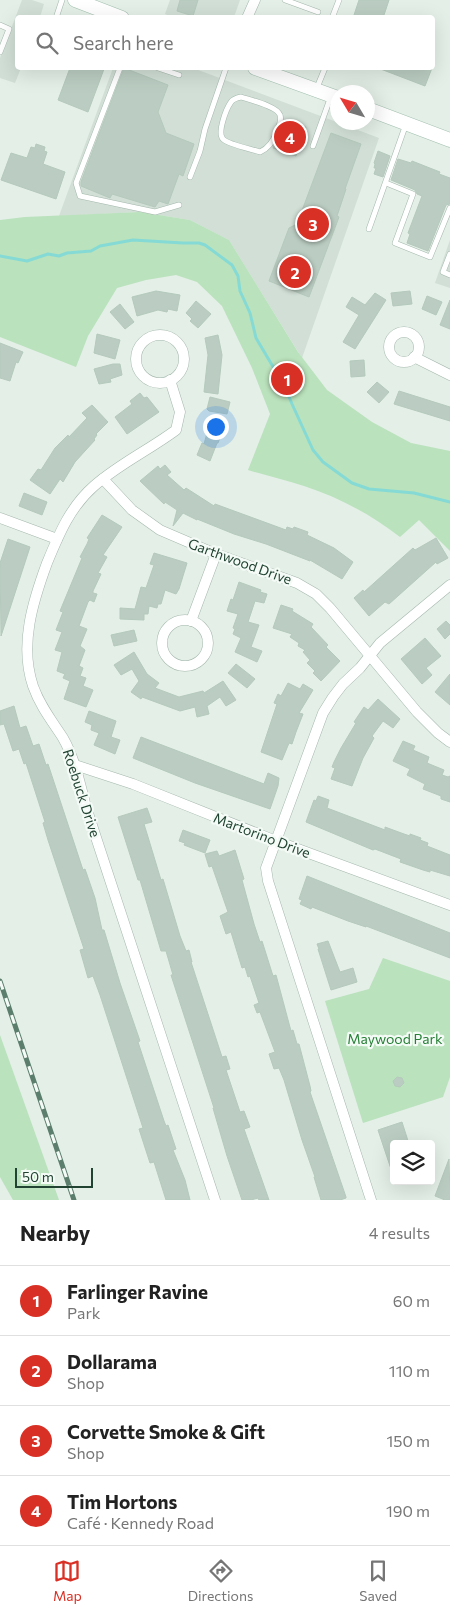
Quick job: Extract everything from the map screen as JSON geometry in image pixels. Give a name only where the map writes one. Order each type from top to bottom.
[{"type":"main road","points":[[80,1],[115,15]]},
{"type":"main road","points":[[261,70],[330,95]]},
{"type":"main road","points":[[375,112],[450,140]]},
{"type":"street","points":[[249,15],[255,0]]},
{"type":"street","points":[[167,336],[180,346],[184,361],[182,369],[177,376],[170,380],[163,383],[149,380],[139,369],[137,354],[144,341],[151,337],[167,336]]},
{"type":"street","points":[[414,356],[450,375]]},
{"type":"street","name":"Roebuck Drive","points":[[170,380],[180,412],[176,430],[118,467],[94,486],[63,523],[39,585],[30,616],[27,652],[32,685],[42,708],[64,740],[75,765],[86,807],[215,1200]]},
{"type":"street","name":"Garthwood Drive","points":[[103,479],[132,510],[160,530],[216,554],[283,576],[316,594],[330,608],[417,712],[450,742]]},
{"type":"street","points":[[0,518],[57,539]]},
{"type":"street","points":[[192,621],[216,554]]},
{"type":"street","points":[[371,1200],[268,881],[266,868],[324,713],[333,697],[380,643],[438,593],[450,586]]},
{"type":"street","points":[[192,621],[203,630],[206,636],[206,651],[203,657],[191,666],[176,665],[165,655],[162,648],[165,633],[176,622],[192,621]]},
{"type":"street","name":"Martorino Drive","points":[[75,765],[133,784],[276,841],[450,904]]},
{"type":"lane","points":[[57,15],[62,0]]},
{"type":"lane","points":[[284,0],[318,12]]},
{"type":"lane","points":[[333,15],[339,0]]},
{"type":"lane","points":[[0,25],[9,29],[0,52]]},
{"type":"lane","points":[[119,70],[76,183],[80,196],[155,212],[179,205]]},
{"type":"lane","points":[[164,70],[179,75]]},
{"type":"lane","points":[[190,177],[225,70]]},
{"type":"lane","points":[[316,90],[324,70]]},
{"type":"lane","points":[[240,97],[275,109],[280,113],[281,120],[273,140],[266,149],[260,152],[227,142],[221,136],[220,132],[229,105],[236,98],[240,97]]},
{"type":"lane","points":[[313,146],[330,106]]},
{"type":"lane","points":[[369,229],[406,124]]},
{"type":"lane","points":[[386,183],[413,194],[395,243],[430,257],[450,208]]},
{"type":"lane","points":[[450,255],[443,272],[450,275]]},
{"type":"shaded area","points":[[22,0],[32,0],[44,4],[41,15],[16,15]]},
{"type":"shaded area","points":[[170,0],[240,0],[235,15],[165,14]]},
{"type":"shaded area","points":[[15,18],[15,70],[20,70],[15,83],[0,78],[0,58]]},
{"type":"shaded area","points":[[112,70],[198,70],[330,120],[330,130],[358,130],[379,138],[302,358],[229,240],[190,220],[140,212],[59,216]]},
{"type":"shaded area","points":[[450,240],[450,288],[435,283]]},
{"type":"green space","points":[[140,212],[190,220],[229,240],[298,352],[327,390],[372,422],[411,443],[450,451],[450,551],[419,520],[400,537],[354,507],[317,490],[248,470],[270,414],[252,368],[222,306],[197,282],[176,275],[146,280],[117,288],[88,336],[76,367],[0,337],[0,220],[25,217]]},
{"type":"green space","name":"Maywood Park","points":[[383,958],[450,981],[450,1077],[443,1097],[363,1123],[325,1001],[369,989]]},
{"type":"green space","points":[[0,1035],[59,1200],[13,1200],[0,1177]]},
{"type":"building","points":[[180,0],[198,0],[193,15],[177,11]]},
{"type":"building","points":[[359,0],[389,0],[384,15],[354,15]]},
{"type":"building","points":[[69,70],[104,70],[88,112],[58,100]]},
{"type":"building","points":[[123,70],[129,70],[168,85],[158,112],[166,133],[194,144],[183,176],[179,174],[168,204],[159,201],[155,207],[112,194],[110,198],[81,186]]},
{"type":"building","points":[[383,70],[431,70],[425,86]]},
{"type":"building","points":[[285,120],[306,127],[296,156],[273,148],[280,136]]},
{"type":"building","points":[[331,133],[361,144],[345,189],[337,216],[339,217],[309,297],[269,281],[289,228],[297,224]]},
{"type":"building","points":[[36,144],[45,147],[44,151],[47,152],[43,164],[65,172],[56,199],[1,180],[11,153],[27,158],[31,147],[35,148]]},
{"type":"building","points":[[378,151],[390,156],[383,177],[374,174],[376,168],[374,168],[374,163]]},
{"type":"building","points":[[398,159],[411,163],[412,161],[450,178],[450,204],[446,205],[428,251],[407,243],[410,234],[408,233],[422,196],[417,194],[415,190],[391,180]]},
{"type":"building","points":[[156,291],[180,295],[177,311],[168,309],[167,312],[158,310],[137,316],[132,297]]},
{"type":"building","points":[[410,291],[412,304],[393,306],[391,293]]},
{"type":"building","points":[[375,293],[386,300],[355,349],[343,342],[359,315],[346,307],[352,297],[365,305]]},
{"type":"building","points":[[427,296],[442,302],[436,315],[422,309]]},
{"type":"building","points":[[450,300],[450,329],[440,325]]},
{"type":"building","points":[[196,301],[211,314],[198,328],[190,321],[192,319],[186,313]]},
{"type":"building","points":[[120,304],[134,322],[125,329],[110,312]]},
{"type":"building","points":[[97,334],[120,340],[115,359],[94,353]]},
{"type":"building","points":[[218,335],[222,355],[218,394],[204,392],[208,355],[205,338]]},
{"type":"building","points":[[0,343],[23,352],[18,363],[16,362],[10,381],[0,378]]},
{"type":"building","points":[[364,360],[365,376],[351,377],[350,361]]},
{"type":"building","points":[[120,364],[122,375],[110,379],[111,382],[99,384],[94,369]]},
{"type":"building","points":[[377,382],[389,392],[379,403],[367,392]]},
{"type":"building","points":[[399,391],[450,407],[450,421],[394,404]]},
{"type":"building","points":[[140,393],[144,398],[147,397],[159,412],[127,434],[115,417],[132,404],[130,401]]},
{"type":"building","points":[[210,397],[230,402],[227,414],[207,409]]},
{"type":"building","points":[[92,405],[108,422],[96,434],[95,440],[75,462],[63,482],[60,479],[50,494],[30,480],[38,469],[41,470],[55,448],[68,435],[69,437],[87,418],[82,413]]},
{"type":"building","points":[[209,426],[223,430],[210,461],[197,455],[202,443],[204,444]]},
{"type":"building","points":[[165,465],[171,472],[167,475],[184,490],[186,488],[214,506],[215,504],[286,530],[287,527],[293,529],[294,527],[308,532],[307,535],[334,548],[353,562],[342,579],[310,560],[234,534],[183,513],[173,526],[177,510],[165,502],[164,504],[140,481],[158,466],[160,469]]},
{"type":"building","points":[[24,493],[47,502],[42,515],[19,506]]},
{"type":"building","points":[[102,515],[122,527],[103,555],[107,557],[98,573],[101,574],[93,591],[93,593],[97,594],[94,602],[90,600],[88,602],[79,626],[87,629],[80,646],[85,650],[79,666],[83,668],[80,676],[86,678],[83,686],[93,690],[86,707],[64,699],[70,681],[63,678],[65,674],[57,671],[62,652],[55,650],[62,632],[56,630],[63,612],[60,611],[82,558],[80,557],[89,539],[87,538]]},
{"type":"building","points":[[436,538],[448,558],[437,564],[436,562],[389,604],[385,602],[369,616],[354,598],[363,590],[364,592],[413,548],[415,550]]},
{"type":"building","points":[[8,539],[30,547],[1,636],[0,563]]},
{"type":"building","points":[[154,553],[187,563],[179,589],[176,594],[165,590],[161,604],[158,604],[157,608],[149,606],[148,614],[144,614],[144,620],[120,619],[120,608],[135,609],[141,587],[146,588],[154,565],[150,564]]},
{"type":"building","points":[[239,582],[267,594],[264,603],[255,601],[248,622],[259,625],[251,647],[262,651],[257,662],[235,652],[241,638],[233,634],[238,614],[227,611]]},
{"type":"building","points":[[281,605],[293,609],[292,611],[313,624],[311,627],[328,645],[326,647],[340,661],[321,681],[307,663],[310,660],[303,652],[305,650],[298,646],[299,643],[290,637],[292,634],[273,628]]},
{"type":"building","points":[[446,621],[450,625],[450,634],[445,639],[437,629]]},
{"type":"building","points":[[134,630],[137,641],[114,646],[111,635]]},
{"type":"building","points":[[425,638],[441,656],[426,668],[432,675],[422,684],[401,659]]},
{"type":"building","points":[[134,652],[147,674],[159,683],[155,688],[179,697],[203,691],[204,693],[223,681],[236,700],[226,706],[220,697],[207,706],[209,714],[197,717],[195,707],[180,711],[142,697],[141,699],[131,692],[139,681],[132,669],[121,675],[114,665]]},
{"type":"building","points":[[236,664],[255,679],[247,688],[228,673]]},
{"type":"building","points":[[450,674],[450,705],[435,692]]},
{"type":"building","points":[[288,683],[300,689],[303,684],[313,690],[299,713],[303,714],[292,744],[289,743],[282,760],[261,752],[277,704],[274,703],[278,694],[281,696]]},
{"type":"building","points":[[378,699],[400,719],[393,728],[383,721],[372,736],[374,738],[363,758],[352,786],[331,779],[335,768],[332,767],[334,762],[356,723],[354,722],[364,707],[368,710]]},
{"type":"building","points":[[14,706],[20,728],[26,726],[33,746],[39,744],[46,765],[48,764],[83,870],[85,869],[95,898],[102,930],[104,930],[164,1121],[166,1126],[168,1125],[176,1149],[173,1150],[185,1180],[190,1200],[166,1200],[154,1162],[150,1163],[139,1129],[143,1128],[100,995],[93,976],[88,978],[80,950],[84,949],[48,840],[43,823],[45,822],[26,763],[24,764],[19,749],[13,751],[4,724],[0,725],[0,711]]},
{"type":"building","points":[[89,711],[116,721],[111,737],[120,740],[115,754],[94,745],[99,733],[91,730],[92,725],[85,722]]},
{"type":"building","points":[[141,737],[264,784],[268,773],[279,778],[270,809],[195,783],[133,758]]},
{"type":"building","points":[[403,741],[415,746],[413,750],[429,757],[427,763],[444,770],[442,775],[450,776],[450,802],[441,799],[441,796],[423,789],[425,784],[407,775],[410,769],[393,761]]},
{"type":"building","points":[[318,796],[329,800],[327,808],[385,830],[385,827],[421,838],[420,840],[428,843],[427,846],[450,855],[450,876],[430,870],[430,872],[400,862],[401,859],[375,849],[373,850],[306,822],[314,800],[316,801]]},
{"type":"building","points":[[147,808],[152,822],[144,824],[161,880],[163,879],[186,951],[189,950],[191,962],[222,1057],[226,1056],[230,1069],[226,1070],[240,1112],[244,1111],[250,1127],[244,1129],[269,1200],[259,1200],[258,1198],[242,1200],[171,975],[173,975],[166,951],[161,951],[140,880],[138,880],[118,817]]},
{"type":"building","points":[[183,830],[210,840],[205,853],[184,845],[185,843],[179,841]]},
{"type":"building","points":[[235,850],[244,879],[242,880],[254,924],[260,942],[262,941],[273,976],[276,975],[291,1031],[293,1030],[297,1044],[299,1044],[310,1092],[346,1197],[340,1200],[321,1200],[284,1080],[279,1068],[274,1069],[269,1054],[275,1052],[260,1012],[257,1013],[254,1005],[259,1003],[250,976],[248,977],[245,967],[242,968],[231,932],[226,934],[220,916],[228,912],[212,866],[209,867],[205,854],[217,851],[219,856]]},
{"type":"building","points":[[307,876],[450,933],[450,958],[366,926],[300,904],[302,900],[299,899]]},
{"type":"building","points":[[328,941],[340,972],[353,968],[357,982],[331,990],[317,944]]},
{"type":"building","points":[[397,1077],[402,1078],[404,1083],[400,1087],[395,1086],[393,1081]]},
{"type":"building","points":[[402,1122],[408,1140],[390,1140],[390,1166],[378,1130]]},
{"type":"building","points":[[449,1159],[450,1200],[445,1200],[435,1196]]},
{"type":"waterway","points":[[0,256],[27,261],[48,254],[59,256],[67,253],[91,251],[100,246],[133,240],[199,243],[205,245],[232,265],[238,276],[240,291],[250,313],[256,338],[281,377],[313,450],[323,462],[352,483],[369,489],[414,493],[450,502]]},
{"type":"railway","points":[[0,981],[74,1200]]},
{"type":"place","name":"Tim Hortons","points":[[290,137]]},
{"type":"place","name":"Corvette Smoke & Gift","points":[[313,224]]},
{"type":"place","name":"Dollarama","points":[[295,272]]},
{"type":"place","name":"Farlinger Ravine","points":[[287,379]]}]
